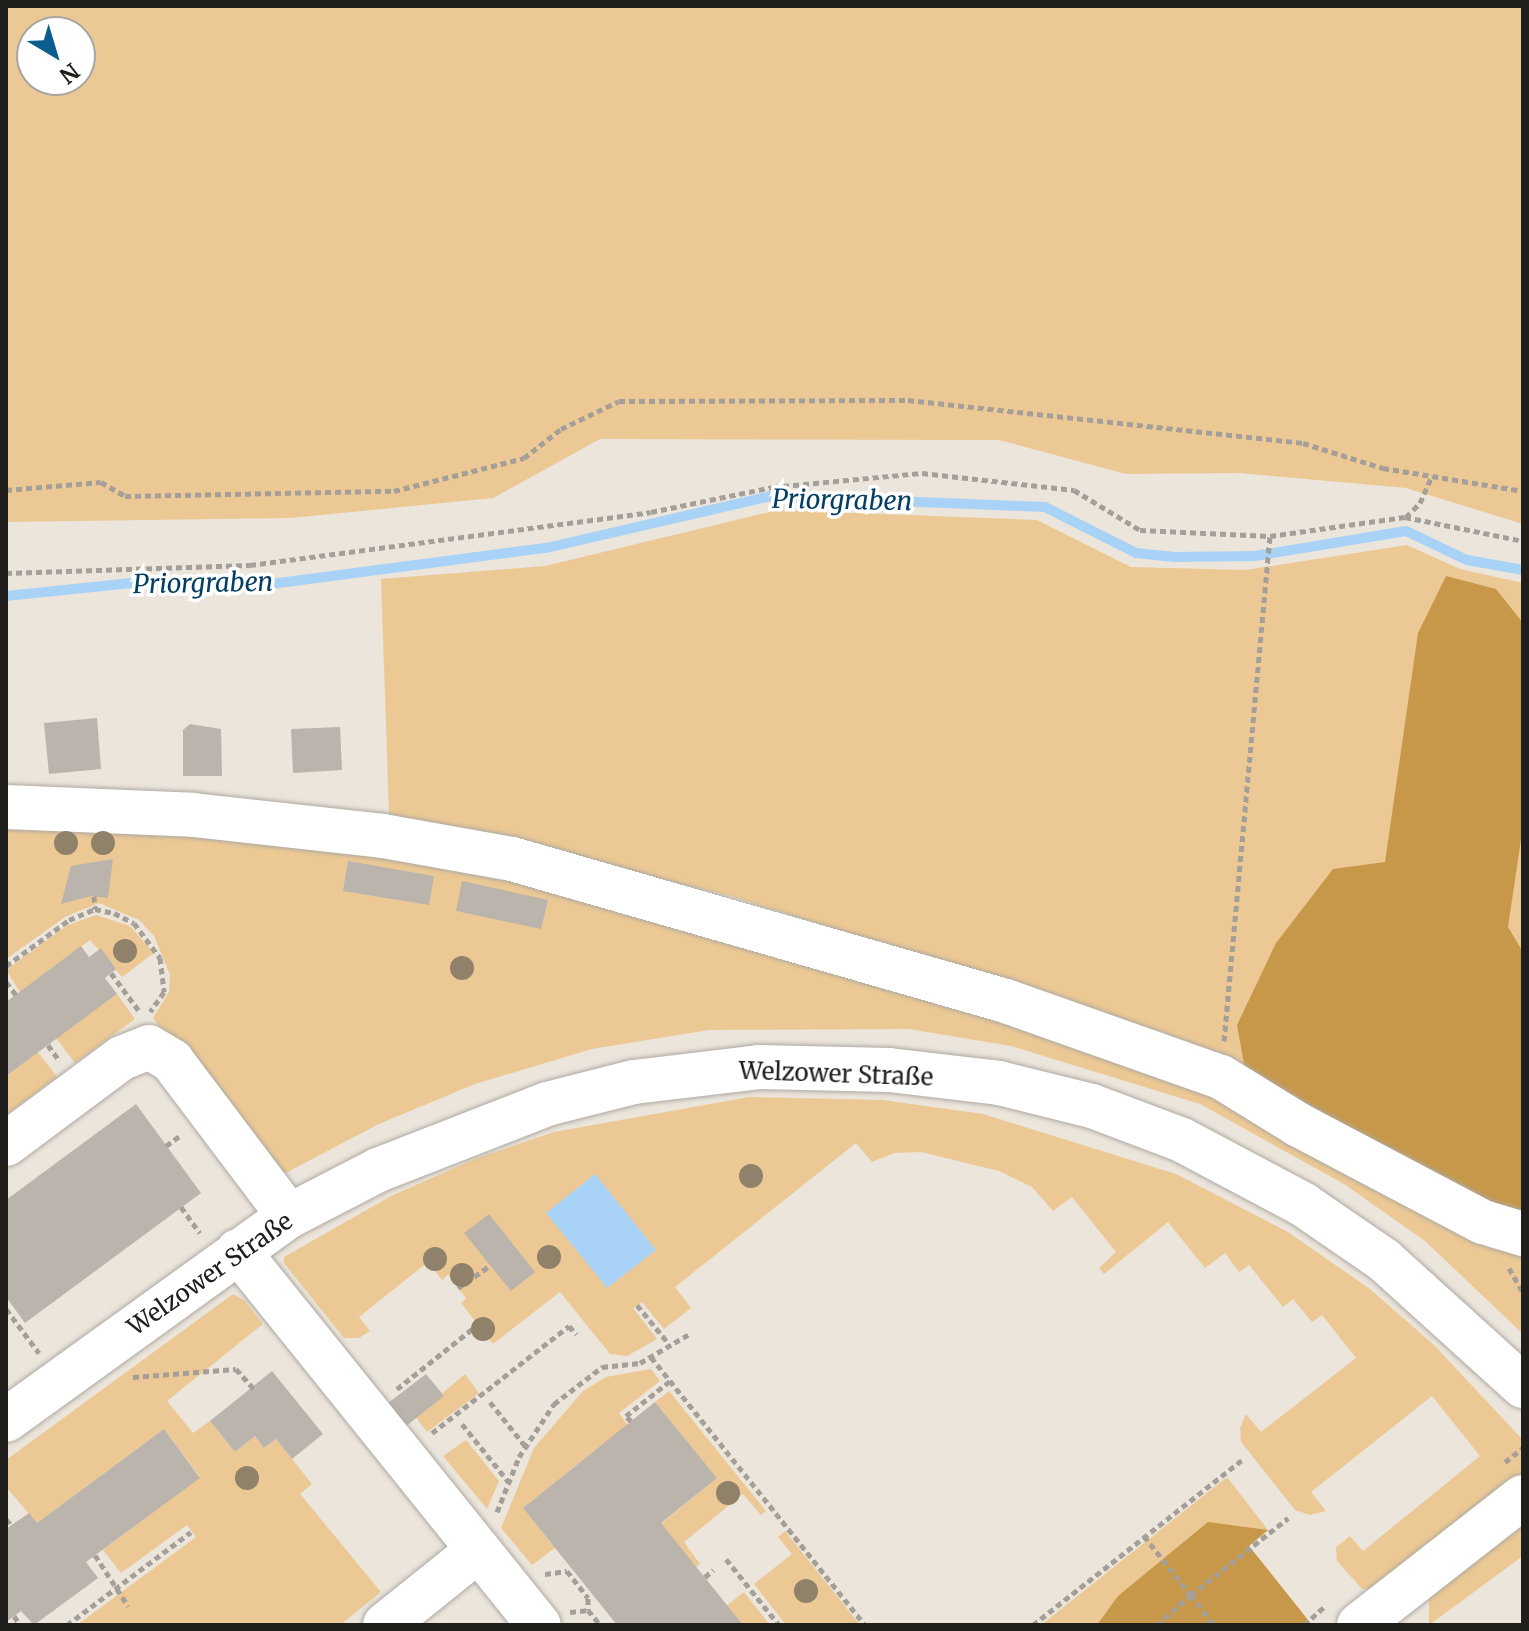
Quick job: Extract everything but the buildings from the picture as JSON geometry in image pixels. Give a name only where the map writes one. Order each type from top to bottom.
[{"type":"street","points":[[6,807],[206,816],[383,836],[512,859],[1006,1001],[1221,1077],[1297,1124],[1483,1222],[1523,1234]]},
{"type":"street","points":[[6,1144],[122,1058],[149,1047],[172,1061],[289,1216]]},
{"type":"street","name":"Welzower Straße","points":[[6,1420],[220,1244],[289,1216],[378,1170],[547,1104],[634,1082],[759,1067],[889,1070],[999,1083],[1092,1106],[1182,1140],[1304,1205],[1384,1260],[1523,1386]]},
{"type":"street","points":[[220,1244],[486,1533],[550,1619]]},
{"type":"street","points":[[1362,1622],[1523,1497]]},
{"type":"street","points":[[385,1625],[486,1533]]},
{"type":"path","points":[[6,490],[101,482],[125,496],[394,491],[524,458],[561,429],[619,401],[908,400],[1303,443],[1383,468],[1523,491]]},
{"type":"path","points":[[6,573],[250,565],[605,519],[773,487],[922,473],[1074,490],[1140,530],[1270,536],[1405,517],[1523,541]]},
{"type":"path","points":[[1405,517],[1420,503],[1432,476]]},
{"type":"path","points":[[1221,1077],[1270,536]]},
{"type":"path","points":[[94,896],[95,909]]},
{"type":"path","points":[[6,966],[69,920],[95,909],[134,923],[160,958],[164,992],[145,1018],[111,973]]},
{"type":"path","points":[[6,982],[16,995]]},
{"type":"path","points":[[48,1045],[58,1058]]},
{"type":"path","points":[[181,1207],[220,1244]]},
{"type":"path","points":[[458,1288],[490,1266]]},
{"type":"path","points":[[637,1305],[669,1344]]},
{"type":"path","points":[[6,1309],[34,1346]]},
{"type":"path","points":[[386,1397],[476,1326]]},
{"type":"path","points":[[422,1441],[569,1326],[576,1334]]},
{"type":"path","points":[[486,1533],[508,1481],[554,1404],[602,1367],[651,1357],[691,1333]]},
{"type":"path","points":[[651,1357],[865,1625]]},
{"type":"path","points":[[122,1377],[236,1369],[256,1391]]},
{"type":"path","points":[[631,1421],[626,1416],[670,1381]]},
{"type":"path","points":[[490,1402],[526,1447]]},
{"type":"path","points":[[462,1424],[508,1481]]},
{"type":"path","points":[[1033,1625],[1242,1460]]},
{"type":"path","points":[[1157,1625],[1288,1518]]},
{"type":"path","points":[[6,1519],[11,1525]]},
{"type":"path","points":[[67,1625],[191,1532]]},
{"type":"path","points":[[1144,1536],[1214,1625]]},
{"type":"path","points":[[95,1555],[128,1606]]},
{"type":"path","points":[[726,1559],[779,1625]]},
{"type":"path","points":[[705,1577],[713,1570]]},
{"type":"path","points":[[567,1571],[579,1582],[588,1598],[588,1610],[600,1625]]},
{"type":"path","points":[[550,1619],[588,1610]]},
{"type":"path","points":[[14,1616],[20,1625]]},
{"type":"shaded area","points":[[6,6],[1523,6],[1523,524],[1406,488],[1240,473],[1126,474],[999,440],[600,439],[493,498],[291,518],[6,522]]},
{"type":"shaded area","points":[[778,510],[1037,520],[1131,567],[1245,570],[1407,545],[1460,569],[1523,583],[1523,1203],[1163,1032],[731,896],[389,814],[381,579],[545,566]]},
{"type":"shaded area","points":[[1446,576],[1496,589],[1523,623],[1523,826],[1508,927],[1523,952],[1521,1226],[1247,1081],[1237,1025],[1276,943],[1333,869],[1385,862],[1418,633]]},
{"type":"shaded area","points":[[61,820],[509,871],[1152,1055],[1523,1240],[1523,1334],[1425,1241],[1344,1184],[1200,1104],[1011,1046],[909,1029],[709,1030],[592,1049],[475,1084],[379,1124],[274,1179],[153,1018],[169,992],[170,975],[154,936],[139,920],[99,903],[65,917],[6,959],[6,822]]},
{"type":"shaded area","points":[[96,915],[130,926],[154,953],[122,977],[90,940],[20,992],[6,970],[68,925]]},
{"type":"shaded area","points":[[117,994],[135,1019],[75,1063],[56,1038]]},
{"type":"shaded area","points":[[38,1052],[57,1077],[6,1115],[6,1076]]},
{"type":"shaded area","points":[[749,1097],[883,1100],[983,1114],[1176,1174],[1288,1232],[1370,1289],[1434,1345],[1523,1440],[1523,1476],[1379,1590],[1362,1589],[1337,1561],[1336,1547],[1350,1536],[1363,1551],[1480,1456],[1432,1396],[1311,1492],[1326,1511],[1310,1515],[1295,1510],[1241,1442],[1240,1428],[1246,1414],[1261,1432],[1356,1358],[1322,1315],[1312,1322],[1293,1299],[1283,1307],[1249,1265],[1239,1272],[1225,1253],[1205,1268],[1168,1222],[1104,1274],[1099,1268],[1116,1252],[1072,1197],[1053,1211],[1032,1187],[999,1171],[921,1152],[894,1153],[872,1162],[856,1143],[675,1287],[691,1308],[664,1329],[642,1302],[633,1308],[657,1339],[627,1356],[610,1354],[560,1292],[493,1344],[461,1303],[466,1298],[448,1275],[442,1280],[428,1262],[359,1317],[370,1331],[359,1338],[344,1338],[284,1263],[284,1257],[391,1196],[475,1159],[554,1132]]},
{"type":"shaded area","points":[[233,1294],[244,1300],[263,1324],[167,1401],[193,1433],[210,1421],[235,1452],[255,1436],[265,1448],[276,1439],[312,1484],[300,1494],[381,1592],[340,1625],[77,1625],[196,1537],[187,1525],[121,1573],[103,1550],[200,1477],[164,1429],[37,1523],[6,1487],[6,1460]]},
{"type":"shaded area","points":[[651,1369],[660,1381],[619,1413],[633,1432],[601,1445],[523,1508],[555,1548],[532,1565],[501,1528],[534,1448],[583,1391],[606,1377]]},
{"type":"shaded area","points":[[465,1374],[479,1393],[427,1432],[415,1416]]},
{"type":"shaded area","points":[[669,1391],[766,1511],[761,1515],[743,1494],[684,1542],[700,1564],[688,1573],[658,1519],[662,1523],[717,1478],[655,1402]]},
{"type":"shaded area","points":[[466,1440],[499,1481],[487,1509],[443,1456]]},
{"type":"shaded area","points":[[1227,1477],[1268,1530],[1249,1546],[1312,1625],[1041,1625]]},
{"type":"shaded area","points":[[1523,1516],[1523,1556],[1429,1625],[1429,1591]]},
{"type":"shaded area","points":[[1208,1522],[1268,1530],[1249,1546],[1312,1625],[1097,1625],[1118,1596]]},
{"type":"shaded area","points":[[785,1531],[860,1625],[786,1625],[754,1584],[792,1554],[778,1537]]},
{"type":"shaded area","points":[[744,1592],[770,1625],[740,1625],[725,1607]]},
{"type":"water","points":[[595,1174],[656,1250],[607,1288],[546,1213]]},
{"type":"waterway","name":"Priorgraben","points":[[6,596],[151,581],[256,586],[546,548],[771,496],[1045,507],[1136,553],[1175,557],[1255,556],[1406,531],[1467,560],[1523,570]]}]
